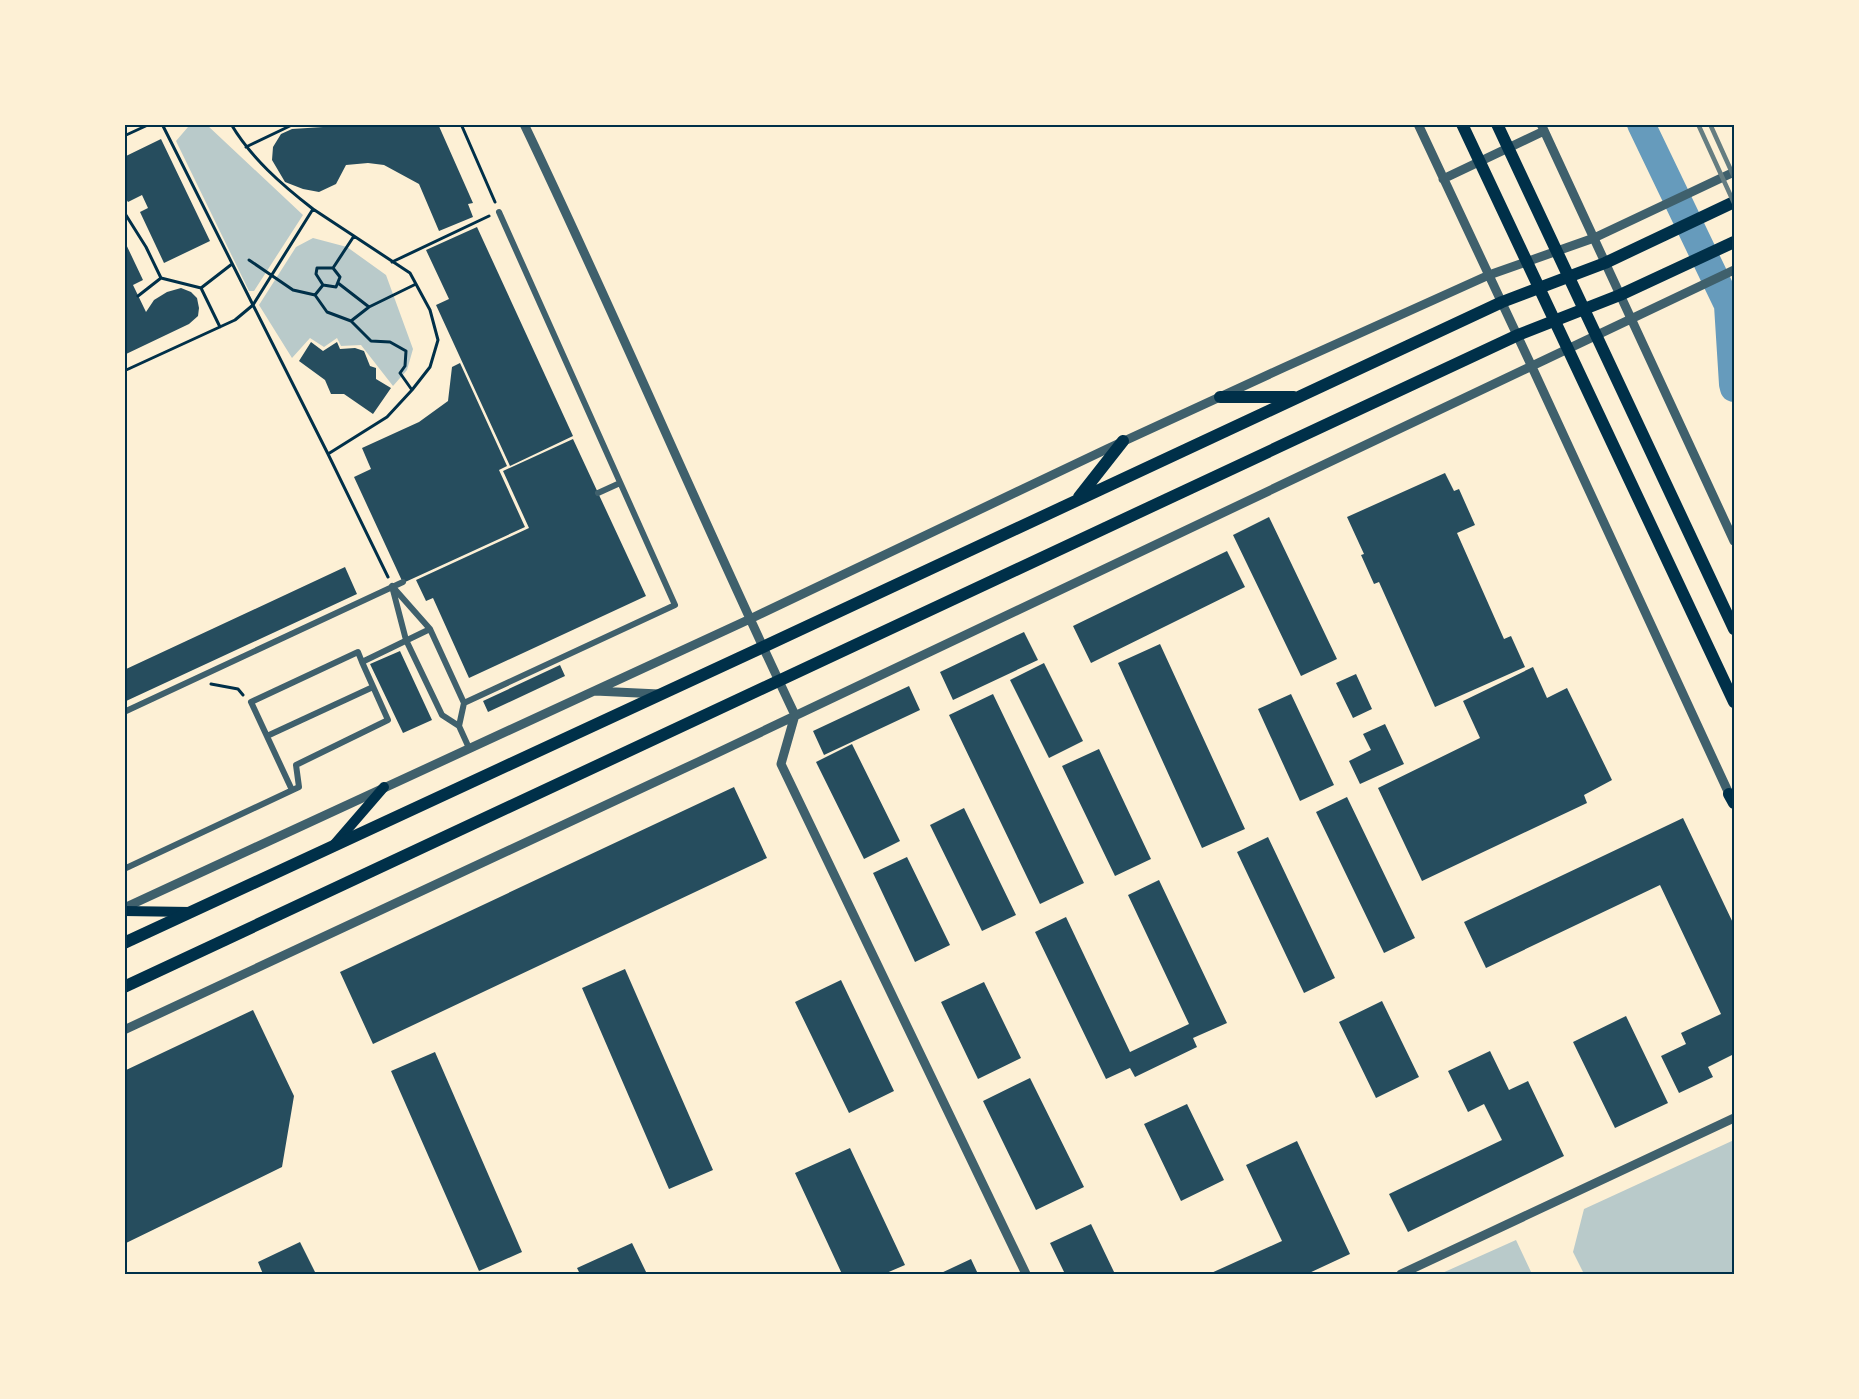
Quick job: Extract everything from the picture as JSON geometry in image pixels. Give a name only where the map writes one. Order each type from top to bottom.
[{"type":"main road","points":[[1462,124],[1734,702]]},
{"type":"main road","points":[[1497,124],[1734,629]]},
{"type":"main road","points":[[124,943],[1502,302],[1605,263],[1734,202]]},
{"type":"main road","points":[[124,987],[1518,335],[1620,295],[1734,242]]},
{"type":"main road","points":[[1220,397],[1298,397]]},
{"type":"main road","points":[[1077,501],[1123,441]]},
{"type":"main road","points":[[333,847],[384,787]]},
{"type":"main road","points":[[124,909],[191,912]]},
{"type":"street","points":[[524,124],[795,716],[781,764],[1026,1275]]},
{"type":"street","points":[[1418,124],[1733,801]]},
{"type":"street","points":[[1443,179],[1542,128],[1734,541]]},
{"type":"street","points":[[124,909],[750,619],[1123,441],[1489,275],[1593,238],[1734,172]]},
{"type":"street","points":[[464,703],[675,605],[499,212]]},
{"type":"street","points":[[124,1030],[795,716],[1734,270]]},
{"type":"street","points":[[598,493],[620,483]]},
{"type":"street","points":[[124,712],[403,582]]},
{"type":"street","points":[[392,586],[430,629],[464,703],[459,726]]},
{"type":"street","points":[[392,586],[406,640],[442,715],[459,726],[469,748]]},
{"type":"street","points":[[362,662],[430,629]]},
{"type":"street","points":[[124,869],[292,790],[298,787],[296,765],[388,720],[358,652],[251,702],[292,790]]},
{"type":"street","points":[[267,735],[373,687]]},
{"type":"street","points":[[593,691],[661,694]]},
{"type":"street","points":[[1401,1275],[1734,1118]]},
{"type":"path","points":[[124,136],[150,124]]},
{"type":"path","points":[[162,124],[392,586]]},
{"type":"path","points":[[231,124],[246,147],[286,188],[313,209],[410,273],[430,310],[438,340],[430,367],[387,417],[328,454]]},
{"type":"path","points":[[246,147],[294,124]]},
{"type":"path","points":[[392,262],[499,212],[461,124]]},
{"type":"path","points":[[124,371],[235,320],[253,305],[313,209]]},
{"type":"path","points":[[124,212],[146,247],[161,278]]},
{"type":"path","points":[[333,268],[354,236]]},
{"type":"path","points":[[249,260],[293,290],[315,295],[327,312],[351,321],[371,342],[390,342],[406,351],[405,366],[400,373],[412,390]]},
{"type":"path","points":[[201,288],[232,264]]},
{"type":"path","points":[[322,285],[316,274],[317,268],[333,268]]},
{"type":"path","points":[[322,285],[336,287],[340,277],[333,268]]},
{"type":"path","points":[[161,278],[201,288],[220,327]]},
{"type":"path","points":[[138,296],[161,278]]},
{"type":"path","points":[[338,283],[369,307]]},
{"type":"path","points":[[351,321],[369,307],[416,284]]},
{"type":"path","points":[[315,295],[322,285]]},
{"type":"path","points":[[192,681],[238,688],[251,702]]},
{"type":"shaded area","points":[[207,125],[303,215],[254,291],[249,291],[176,141],[188,127]]},
{"type":"shaded area","points":[[313,238],[347,247],[386,275],[413,349],[407,370],[393,386],[361,345],[341,346],[337,338],[324,347],[310,338],[292,358],[259,305],[296,247]]},
{"type":"shaded area","points":[[1734,1140],[1734,1274],[1584,1274],[1573,1252],[1584,1209]]},
{"type":"shaded area","points":[[1516,1240],[1532,1274],[1440,1274]]},
{"type":"building","points":[[327,124],[438,124],[473,203],[468,204],[473,217],[439,231],[419,184],[384,165],[368,163],[346,165],[336,184],[319,192],[285,182],[272,160],[273,147],[281,134],[292,129],[323,127]]},
{"type":"building","points":[[161,139],[210,241],[164,263],[140,212],[148,208],[142,195],[128,202],[124,196],[124,157]]},
{"type":"building","points":[[477,227],[573,436],[510,466],[436,305],[449,299],[426,250]]},
{"type":"building","points":[[124,240],[143,280],[133,285],[146,312],[154,300],[167,292],[181,288],[191,292],[197,298],[199,308],[198,316],[189,324],[124,355]]},
{"type":"building","points":[[311,342],[323,351],[337,342],[340,349],[355,348],[364,351],[370,366],[376,368],[376,379],[391,388],[373,414],[344,394],[331,394],[325,380],[299,361]]},
{"type":"building","points":[[460,363],[507,466],[499,470],[525,527],[403,583],[354,477],[371,469],[362,448],[419,422],[448,401],[452,367]]},
{"type":"building","points":[[573,439],[646,596],[469,678],[433,598],[426,601],[416,580],[529,528],[503,471]]},
{"type":"building","points":[[1445,473],[1454,491],[1459,489],[1475,525],[1457,533],[1504,639],[1511,636],[1525,667],[1435,707],[1379,582],[1374,584],[1361,555],[1364,554],[1347,517]]},
{"type":"building","points":[[1269,517],[1337,659],[1301,676],[1233,535]]},
{"type":"building","points":[[1227,551],[1245,587],[1091,663],[1073,626]]},
{"type":"building","points":[[345,567],[357,594],[124,702],[124,670]]},
{"type":"building","points":[[1024,632],[1038,660],[953,700],[940,672]]},
{"type":"building","points":[[1160,644],[1245,829],[1202,848],[1118,663]]},
{"type":"building","points":[[400,651],[432,720],[403,733],[370,664]]},
{"type":"building","points":[[1044,663],[1083,741],[1049,758],[1010,680]]},
{"type":"building","points":[[560,665],[565,676],[488,712],[483,701]]},
{"type":"building","points":[[1533,667],[1547,698],[1567,688],[1612,780],[1584,795],[1587,803],[1422,881],[1378,788],[1480,738],[1463,701]]},
{"type":"building","points":[[1356,674],[1372,709],[1353,718],[1336,683]]},
{"type":"building","points":[[909,686],[920,710],[824,755],[813,731]]},
{"type":"building","points":[[993,694],[1084,883],[1040,904],[949,715]]},
{"type":"building","points":[[1291,694],[1334,785],[1300,801],[1258,709]]},
{"type":"building","points":[[1385,724],[1404,764],[1360,784],[1349,761],[1371,750],[1363,734]]},
{"type":"building","points":[[852,744],[900,841],[864,859],[816,762]]},
{"type":"building","points":[[1099,749],[1151,859],[1115,876],[1062,766]]},
{"type":"building","points":[[734,787],[767,858],[373,1044],[340,972]]},
{"type":"building","points":[[1347,797],[1415,938],[1384,953],[1316,812]]},
{"type":"building","points":[[964,808],[1016,915],[982,931],[930,825]]},
{"type":"building","points":[[1683,818],[1734,925],[1734,1054],[1708,1067],[1713,1077],[1679,1093],[1661,1056],[1686,1044],[1681,1033],[1721,1014],[1660,885],[1486,968],[1464,922]]},
{"type":"building","points":[[1268,837],[1335,978],[1304,993],[1237,852]]},
{"type":"building","points":[[907,857],[950,945],[915,962],[873,873]]},
{"type":"building","points":[[1159,880],[1227,1023],[1193,1038],[1197,1047],[1135,1077],[1130,1068],[1106,1079],[1035,932],[1066,917],[1130,1052],[1189,1024],[1128,895]]},
{"type":"building","points":[[625,969],[713,1170],[669,1189],[582,988]]},
{"type":"building","points":[[841,980],[894,1091],[849,1113],[795,1002]]},
{"type":"building","points":[[984,982],[1021,1058],[978,1079],[941,1002]]},
{"type":"building","points":[[1382,1001],[1419,1077],[1376,1098],[1339,1022]]},
{"type":"building","points":[[253,1010],[294,1096],[282,1167],[124,1244],[124,1071]]},
{"type":"building","points":[[1626,1016],[1668,1103],[1615,1128],[1573,1042]]},
{"type":"building","points":[[1490,1051],[1509,1090],[1528,1081],[1564,1156],[1408,1232],[1389,1194],[1502,1140],[1484,1104],[1468,1112],[1448,1071]]},
{"type":"building","points":[[435,1052],[522,1252],[479,1271],[391,1071]]},
{"type":"building","points":[[1030,1078],[1084,1187],[1036,1210],[983,1101]]},
{"type":"building","points":[[1187,1104],[1224,1180],[1181,1201],[1144,1124]]},
{"type":"building","points":[[1297,1141],[1350,1254],[1307,1274],[1209,1274],[1282,1241],[1246,1165]]},
{"type":"building","points":[[850,1148],[905,1265],[884,1274],[842,1274],[795,1173]]},
{"type":"building","points":[[1091,1224],[1115,1274],[1065,1274],[1050,1243]]},
{"type":"building","points":[[300,1242],[316,1274],[263,1274],[258,1262]]},
{"type":"building","points":[[632,1243],[647,1274],[580,1274],[577,1268]]},
{"type":"building","points":[[971,1259],[978,1274],[939,1274]]},
{"type":"waterway","points":[[1641,124],[1728,305],[1734,388]]},
{"type":"railway","points":[[1698,124],[1734,203]]},
{"type":"railway","points":[[1710,124],[1734,177]]}]
